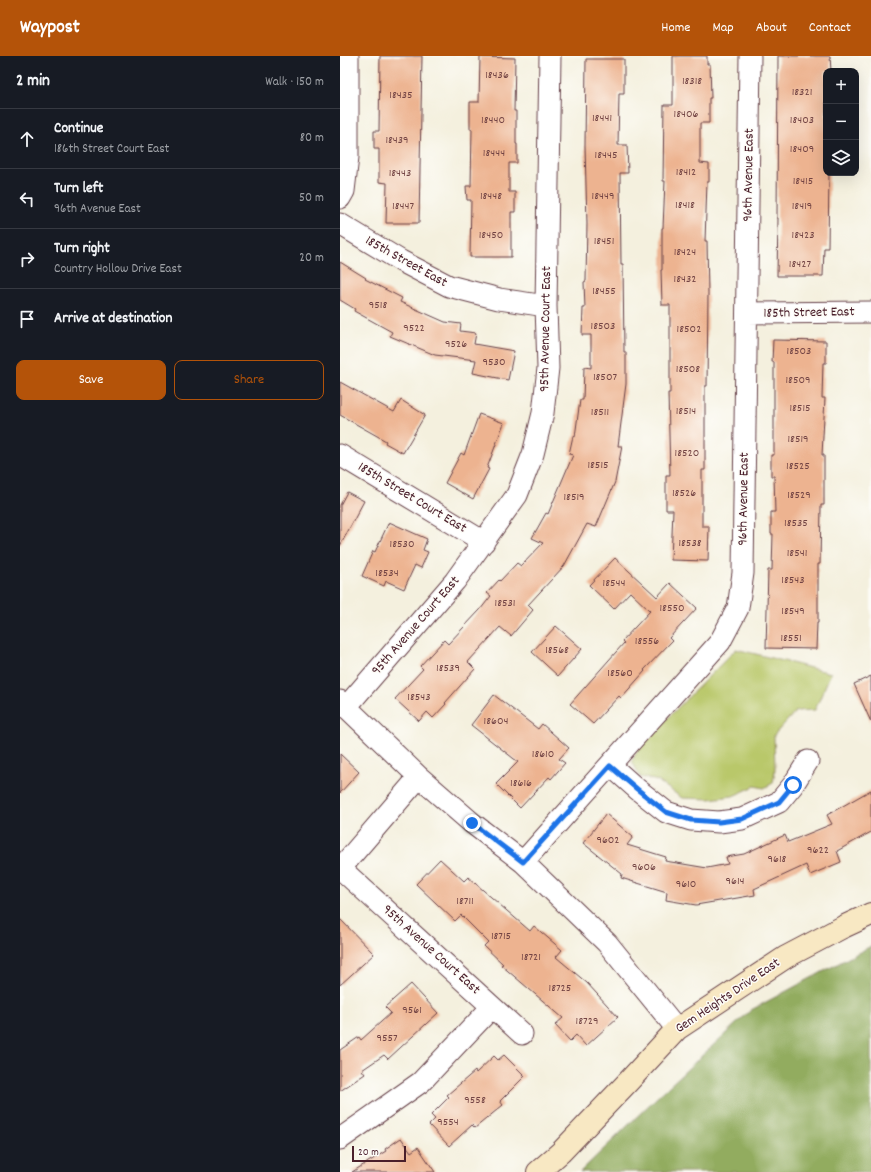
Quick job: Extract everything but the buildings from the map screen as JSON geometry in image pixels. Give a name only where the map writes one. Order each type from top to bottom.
[{"type":"street","points":[[340,198],[344,191],[348,157],[348,56]]},
{"type":"street","name":"95th Avenue Court East","points":[[343,703],[455,582],[517,495],[534,454],[543,413],[548,368],[546,306],[550,56]]},
{"type":"street","name":"96th Avenue East","points":[[523,862],[720,642],[738,608],[743,573],[750,56]]},
{"type":"street","name":"185th Street East","points":[[340,224],[401,261],[449,286],[499,299],[546,306]]},
{"type":"street","name":"185th Street East","points":[[747,313],[871,312]]},
{"type":"street","name":"185th Street Court East","points":[[340,455],[484,542]]},
{"type":"street","points":[[343,703],[420,777],[472,823],[523,862],[607,943],[677,1029]]},
{"type":"street","points":[[610,766],[666,812],[691,820],[719,822],[742,819],[779,802],[793,785],[808,761]]},
{"type":"street","points":[[340,868],[420,777]]},
{"type":"street","name":"95th Avenue Court East","points":[[340,868],[522,1034]]},
{"type":"street","name":"Gem Heights Drive East","points":[[538,1172],[561,1152],[677,1029],[786,957],[871,914]]},
{"type":"street","points":[[340,1139],[421,1082],[492,1007]]},
{"type":"green space","points":[[736,649],[831,673],[815,710],[796,711],[774,735],[775,770],[773,783],[764,788],[755,786],[733,796],[710,799],[682,798],[658,781],[640,777],[632,761],[639,747]]},
{"type":"green space","points":[[871,946],[871,1172],[580,1172],[652,1102],[751,1010]]},
{"type":"route","points":[[472,823],[523,862],[610,766],[666,812],[691,820],[719,822],[742,819],[779,802],[793,785]]}]
